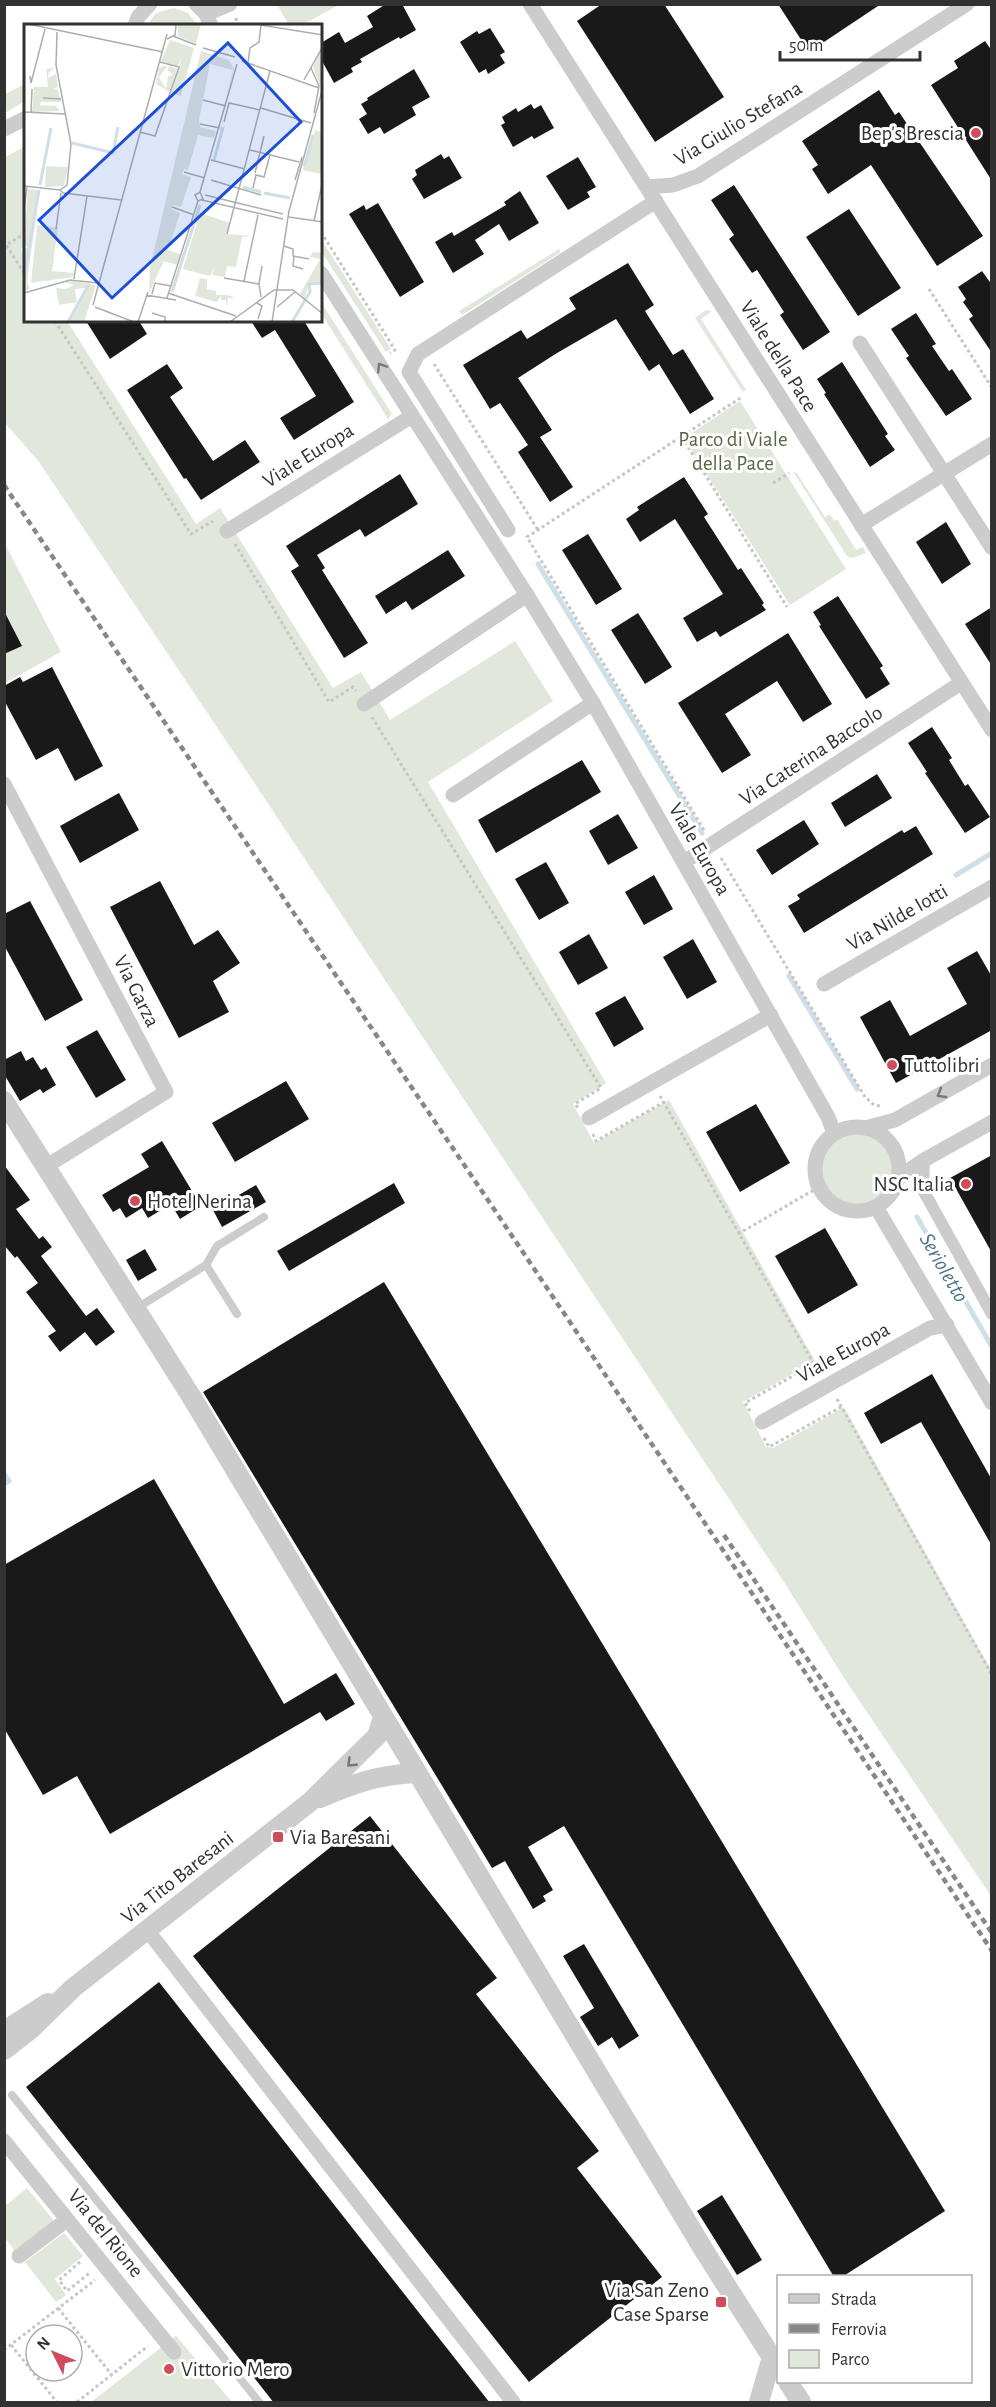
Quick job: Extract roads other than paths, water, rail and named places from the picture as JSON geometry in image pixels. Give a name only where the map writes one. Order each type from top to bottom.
[{"type":"street","points":[[136,24],[138,16],[150,4]]},
{"type":"street","points":[[204,15],[230,4]]},
{"type":"street","name":"Viale della Pace","points":[[530,4],[992,730]]},
{"type":"street","name":"Via Giulio Stefana","points":[[647,187],[674,185],[699,176],[968,4]]},
{"type":"street","points":[[4,129],[24,119]]},
{"type":"street","points":[[508,530],[409,372],[425,357],[656,201]]},
{"type":"street","name":"Viale Europa","points":[[322,275],[527,595],[593,703],[771,1015],[828,1117],[834,1133]]},
{"type":"street","points":[[860,343],[992,548]]},
{"type":"street","name":"Viale Europa","points":[[227,531],[412,416]]},
{"type":"street","points":[[861,525],[992,444]]},
{"type":"street","points":[[364,704],[527,595]]},
{"type":"street","name":"Via Caterina Baccolo","points":[[684,862],[961,683]]},
{"type":"street","points":[[453,795],[593,703]]},
{"type":"street","name":"Via Garza","points":[[4,784],[166,1092],[45,1167]]},
{"type":"street","name":"Via Nilde Iotti","points":[[824,984],[992,886]]},
{"type":"street","points":[[587,1121],[771,1015]]},
{"type":"street","points":[[869,1127],[887,1138],[898,1156],[899,1177],[891,1195],[876,1207],[854,1211],[833,1204],[819,1187],[815,1167],[820,1148],[834,1133],[850,1126],[869,1127],[895,1120],[992,1065]]},
{"type":"street","points":[[4,1101],[136,1308],[705,2252],[775,2362],[759,2403]]},
{"type":"street","points":[[899,1177],[924,1160],[992,1122]]},
{"type":"street","points":[[924,1160],[923,1190],[992,1314]]},
{"type":"street","points":[[876,1207],[992,1403]]},
{"type":"street","name":"Viale Europa","points":[[762,1422],[930,1328],[947,1324]]},
{"type":"street","name":"Via Tito Baresani","points":[[4,2031],[73,1988],[310,1802],[377,1736],[383,1718]]},
{"type":"street","name":"Via Tito Baresani","points":[[310,1802],[355,1783],[387,1774],[416,1773]]},
{"type":"street","points":[[148,1931],[513,2403]]},
{"type":"street","name":"Via Tito Baresani","points":[[4,2050],[31,2030],[73,1988]]},
{"type":"street","name":"Via del Rione","points":[[4,2141],[174,2352]]},
{"type":"street","points":[[19,2256],[60,2225]]},
{"type":"street","points":[[789,2383],[801,2403]]},
{"type":"lane","points":[[136,1308],[206,1265],[217,1246],[264,1217]]},
{"type":"lane","points":[[206,1265],[237,1314]]},
{"type":"lane","points":[[12,2095],[259,2403]]},
{"type":"waterway","points":[[538,564],[702,833]]},
{"type":"waterway","name":"Serioletto","points":[[956,875],[992,853]]},
{"type":"waterway","name":"Serioletto","points":[[789,976],[857,1089]]},
{"type":"waterway","name":"Serioletto","points":[[917,1217],[992,1347]]},
{"type":"waterway","points":[[4,1474],[9,1481],[4,1484]]},
{"type":"railway","points":[[4,485],[992,1951]]},
{"type":"railway","points":[[724,1535],[992,1933]]},
{"type":"place","name":"Bep's Brescia","points":[[976,133]]},
{"type":"place","name":"Tuttolibri","points":[[892,1065]]},
{"type":"place","name":"NSC Italia","points":[[966,1184]]},
{"type":"place","name":"Hotel Nerina","points":[[135,1201]]},
{"type":"place","name":"Via Baresani","points":[[278,1837]]},
{"type":"place","name":"Via San Zeno Case Sparse","points":[[721,2302]]},
{"type":"place","name":"Vittorio Mero","points":[[169,2369]]},
{"type":"park label","name":"Parco di Viale della Pace","points":[[733,451]]}]
